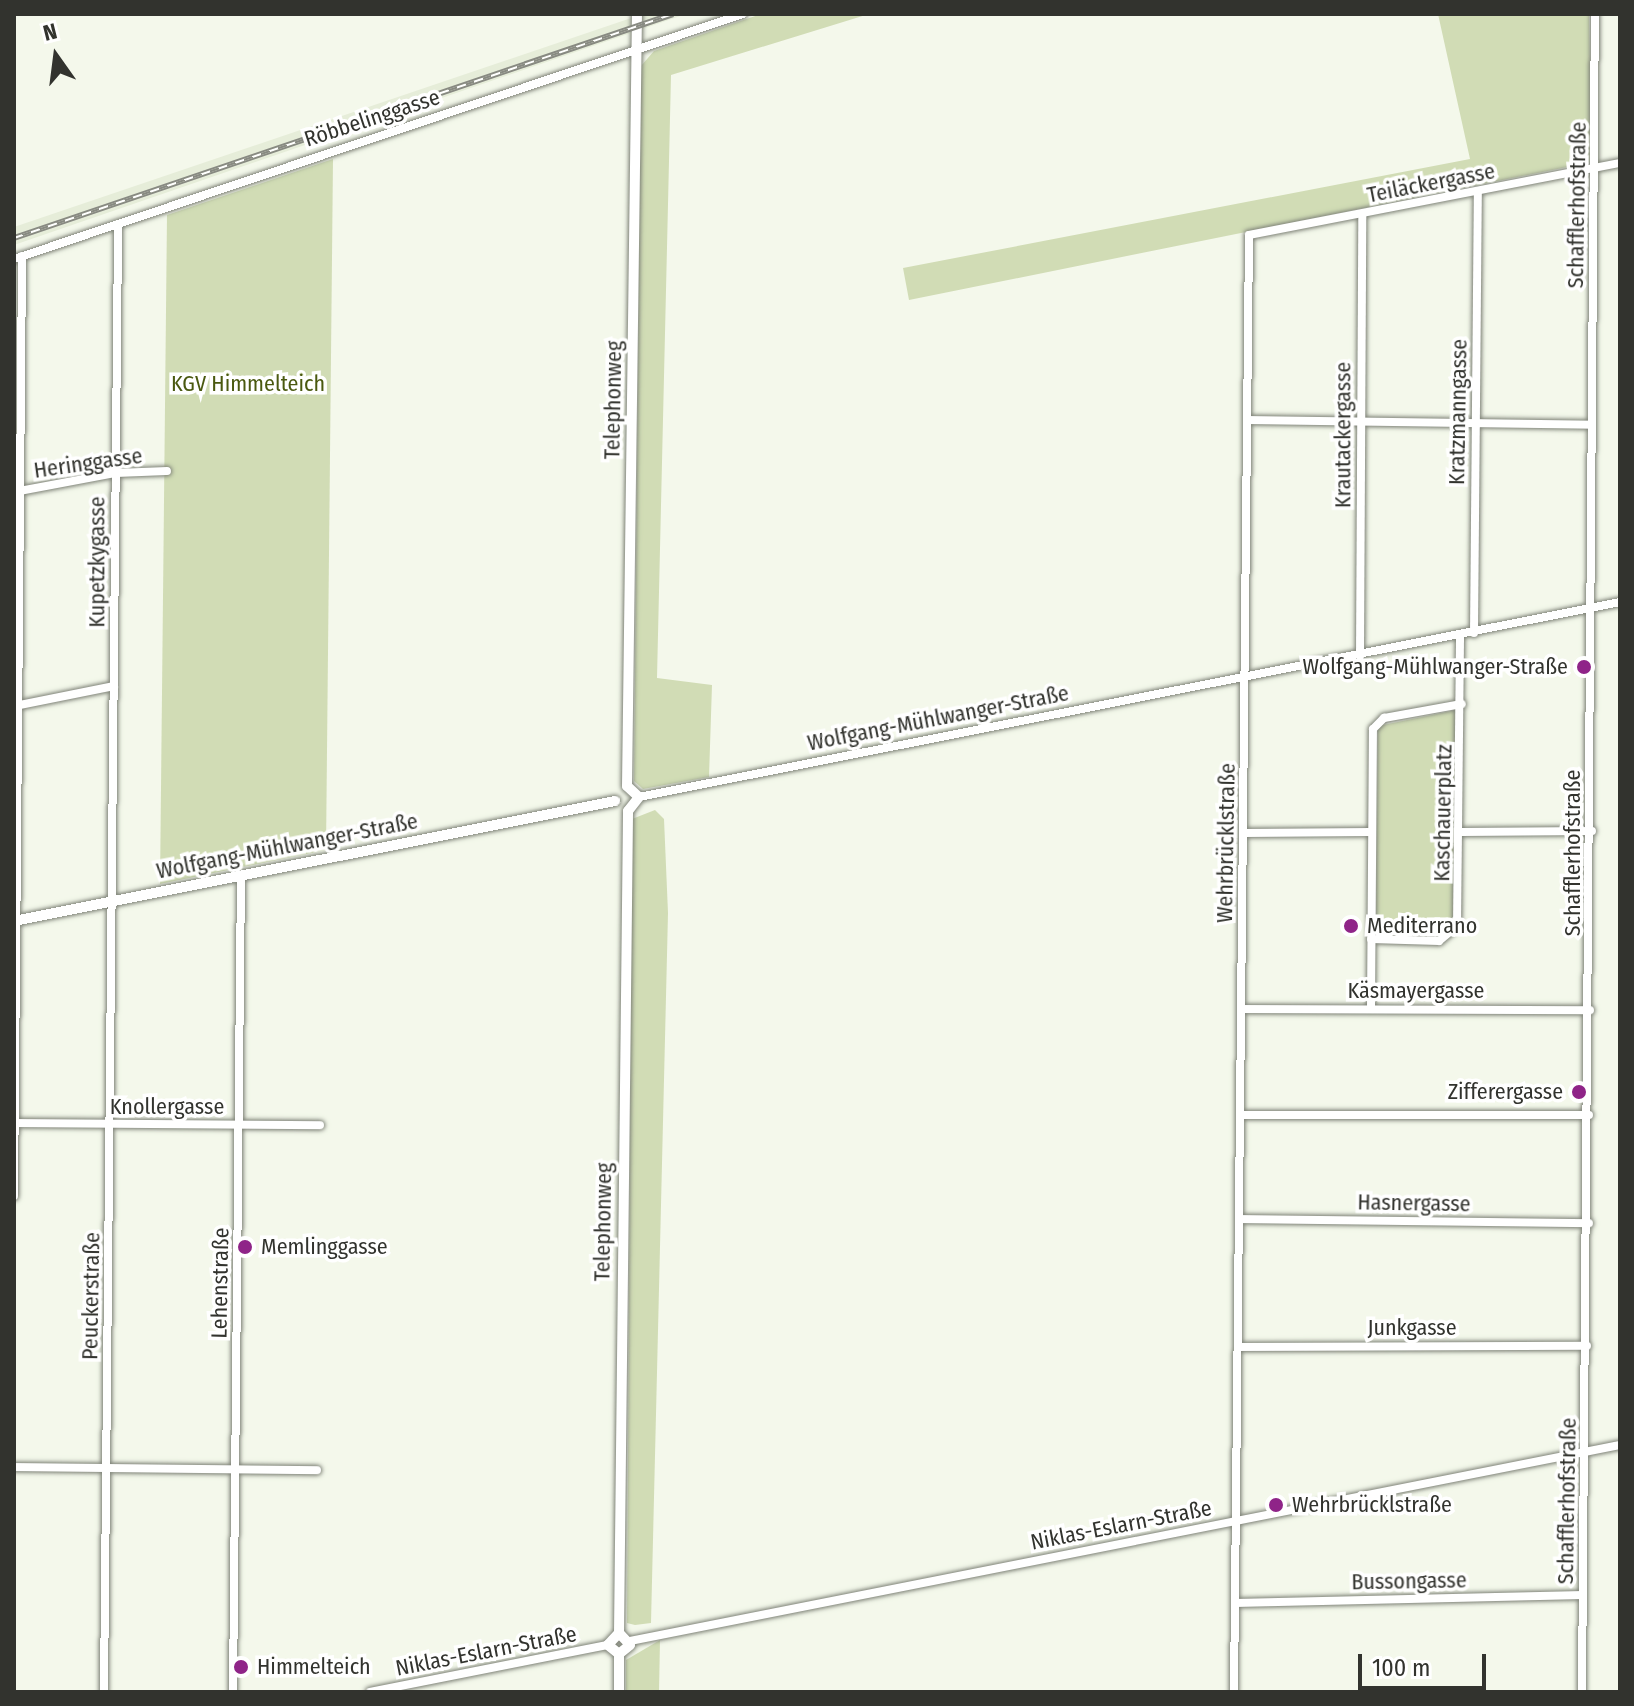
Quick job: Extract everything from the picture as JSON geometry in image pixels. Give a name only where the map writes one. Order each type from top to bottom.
[{"type":"street","name":"Telephonweg","points":[[627,786],[637,14]]},
{"type":"street","name":"Röbbelinggasse","points":[[18,258],[743,14]]},
{"type":"street","name":"Schafflerhofstraße","points":[[1582,1692],[1589,1223],[1591,425],[1597,168],[1595,14]]},
{"type":"street","name":"Teiläckergasse","points":[[1249,235],[1620,163]]},
{"type":"street","name":"Kratzmanngasse","points":[[1474,633],[1478,192]]},
{"type":"street","name":"Krautackergasse","points":[[1360,656],[1362,215]]},
{"type":"street","name":"Kupetzkygasse","points":[[111,901],[118,224]]},
{"type":"street","name":"Wehrbrücklstraße","points":[[1234,1692],[1250,420],[1249,235]]},
{"type":"street","points":[[14,1196],[18,258]]},
{"type":"street","points":[[1250,420],[1591,425]]},
{"type":"street","name":"Heringgasse","points":[[17,492],[116,473],[167,471]]},
{"type":"street","name":"Wolfgang-Mühlwanger-Straße","points":[[639,797],[1620,602]]},
{"type":"street","name":"Kaschauerplatz","points":[[1371,939],[1450,935],[1459,917],[1460,636]]},
{"type":"street","points":[[16,706],[114,686]]},
{"type":"street","points":[[1371,1008],[1371,832],[1377,722],[1462,704]]},
{"type":"street","points":[[627,786],[639,797],[628,811],[615,801],[627,786]]},
{"type":"street","name":"Wolfgang-Mühlwanger-Straße","points":[[16,921],[615,801]]},
{"type":"street","name":"Telephonweg","points":[[619,1633],[628,811]]},
{"type":"street","points":[[1461,832],[1592,831]]},
{"type":"street","points":[[1244,833],[1371,832]]},
{"type":"street","name":"Lehenstraße","points":[[233,1692],[241,875]]},
{"type":"street","name":"Peuckerstraße","points":[[104,1692],[111,901]]},
{"type":"street","name":"Käsmayergasse","points":[[1242,1009],[1590,1010]]},
{"type":"street","points":[[1241,1115],[1589,1115]]},
{"type":"street","name":"Knollergasse","points":[[14,1123],[320,1125]]},
{"type":"street","name":"Hasnergasse","points":[[1240,1219],[1589,1223]]},
{"type":"street","name":"Junkgasse","points":[[1238,1347],[1587,1346]]},
{"type":"street","name":"Niklas-Eslarn-Straße","points":[[630,1641],[1620,1445]]},
{"type":"street","points":[[14,1467],[317,1470]]},
{"type":"street","name":"Bussongasse","points":[[1235,1603],[1583,1595]]},
{"type":"street","points":[[619,1654],[608,1645],[619,1633],[630,1641],[619,1654],[619,1692]]},
{"type":"street","name":"Niklas-Eslarn-Straße","points":[[370,1692],[608,1645]]},
{"type":"shaded area","points":[[643,14],[686,14],[14,245],[14,227]]},
{"type":"green space","points":[[761,14],[869,14],[671,75],[657,678],[712,685],[709,777],[643,789],[634,781],[641,66],[654,51]]},
{"type":"green space","points":[[1438,14],[1589,14],[1592,162],[909,300],[903,268],[1470,159]]},
{"type":"green space","name":"KGV Himmelteich","points":[[333,159],[326,850],[160,884],[167,215]]},
{"type":"green space","points":[[1456,710],[1453,919],[1445,930],[1376,929],[1378,726]]},
{"type":"green space","points":[[655,810],[664,819],[668,913],[651,1623],[635,1625],[627,1623],[632,819]]},
{"type":"green space","points":[[660,1640],[659,1692],[626,1692],[626,1660]]},
{"type":"railway","points":[[14,238],[673,14]]},
{"type":"place","name":"Wolfgang-Mühlwanger-Straße","points":[[1584,667]]},
{"type":"place","name":"Mediterrano","points":[[1351,926]]},
{"type":"place","name":"Zifferergasse","points":[[1579,1092]]},
{"type":"place","name":"Memlinggasse","points":[[245,1247]]},
{"type":"place","name":"Wehrbrücklstraße","points":[[1276,1505]]},
{"type":"place","name":"Himmelteich","points":[[241,1667]]}]
